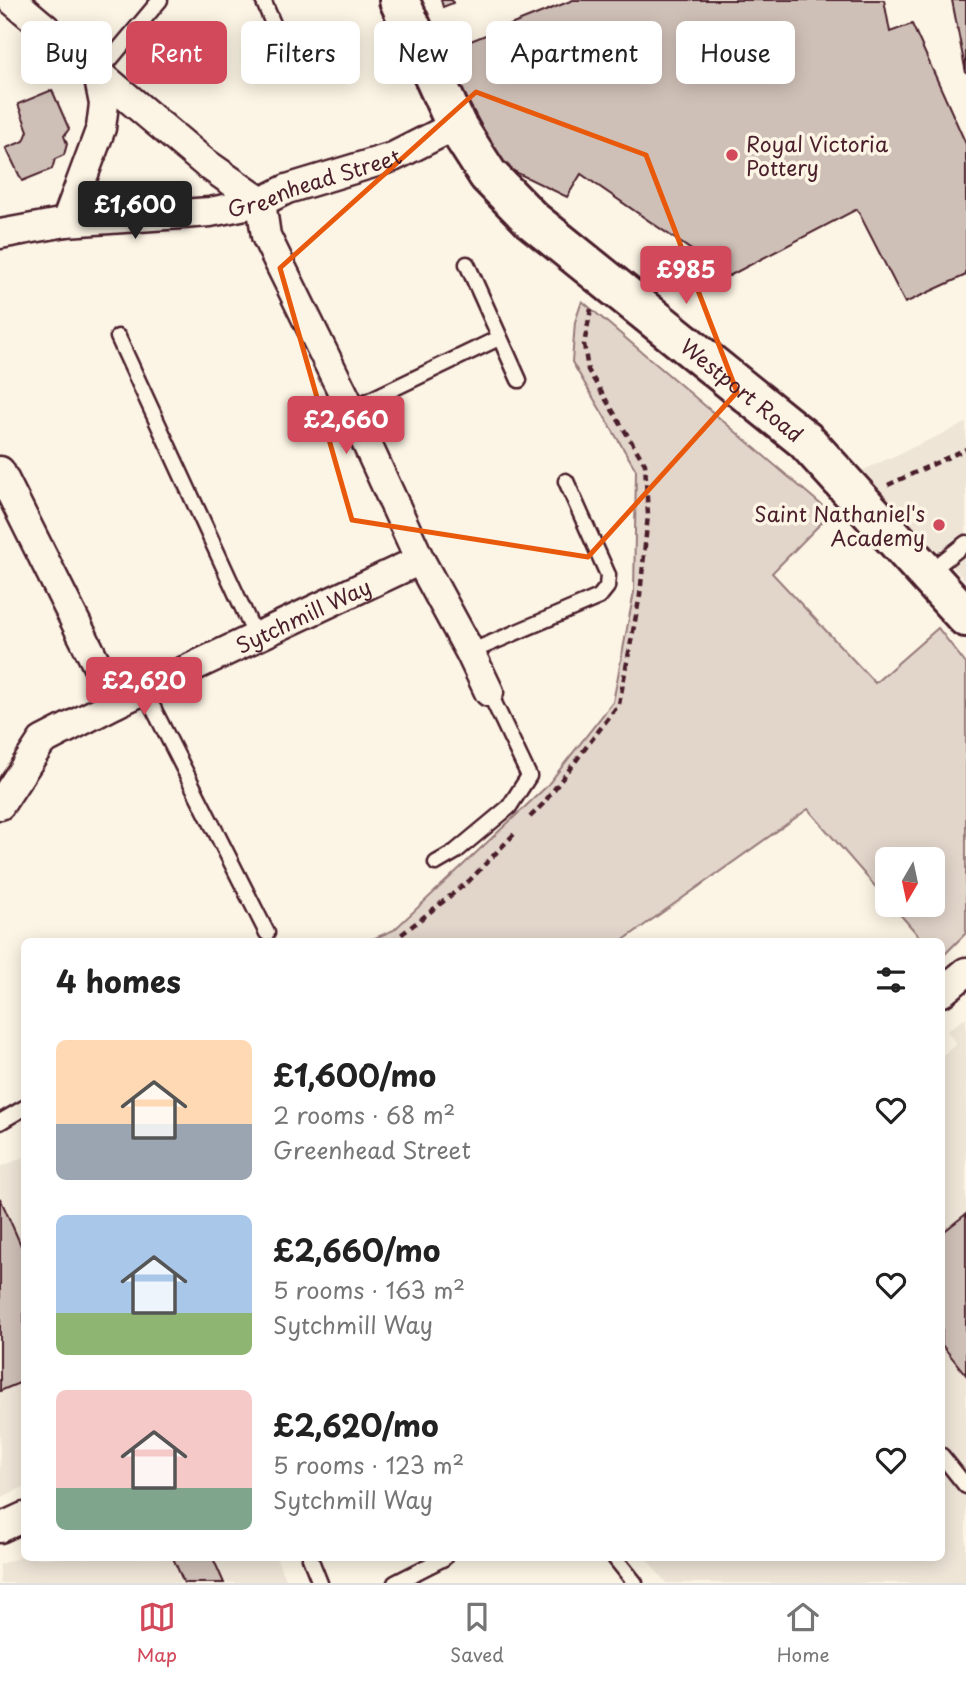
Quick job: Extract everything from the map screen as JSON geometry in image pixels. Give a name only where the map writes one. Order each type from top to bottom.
[{"type":"street","points":[[12,0],[36,21]]},
{"type":"street","name":"Westport Road","points":[[399,0],[456,125],[488,175],[532,220],[805,440],[966,617]]},
{"type":"street","points":[[66,222],[100,128],[104,104],[100,84]]},
{"type":"street","points":[[110,84],[205,162],[261,202],[266,236],[351,409],[420,560],[489,692]]},
{"type":"street","name":"Greenhead Street","points":[[0,234],[66,222],[210,212],[261,202],[287,189],[393,157],[456,125]]},
{"type":"street","points":[[0,471],[116,703]]},
{"type":"street","name":"Sytchmill Way","points":[[0,805],[42,741],[116,703],[420,560]]},
{"type":"street","points":[[945,990],[966,972]]},
{"type":"street","points":[[0,1528],[21,1518]]},
{"type":"lane","points":[[112,57],[160,0]]},
{"type":"lane","points":[[263,0],[271,21]]},
{"type":"lane","points":[[467,264],[519,380]]},
{"type":"lane","points":[[118,337],[256,637]]},
{"type":"lane","points":[[351,409],[499,338]]},
{"type":"lane","points":[[470,652],[599,597],[607,587],[608,575],[566,481]]},
{"type":"lane","points":[[927,574],[966,543]]},
{"type":"lane","points":[[144,690],[267,933]]},
{"type":"lane","points":[[436,863],[455,852],[509,807],[529,776],[489,692]]},
{"type":"lane","points":[[0,1122],[21,1110]]},
{"type":"lane","points":[[945,1460],[966,1486]]},
{"type":"lane","points":[[311,1561],[320,1583]]},
{"type":"lane","points":[[395,1583],[438,1561]]},
{"type":"lane","points":[[617,1561],[635,1583]]},
{"type":"path","points":[[858,498],[966,449]]},
{"type":"highlighted area","points":[[476,92],[646,155],[737,392],[588,557],[352,520],[280,268]]},
{"type":"shaded area","points":[[582,301],[831,513],[772,573],[875,683],[938,628],[966,664],[966,933],[945,954],[945,938],[920,938],[902,917],[945,917],[945,847],[875,847],[875,886],[808,809],[626,938],[375,938],[394,930],[546,787],[613,702],[634,592],[636,470],[572,362],[575,322]]},
{"type":"shaded area","name":"Saint Nathaniel's Academy","points":[[966,423],[966,581],[859,472]]},
{"type":"shaded area","points":[[966,1017],[966,1583],[666,1583],[648,1561],[945,1561],[945,1053],[956,1044],[947,1031]]},
{"type":"shaded area","points":[[21,1158],[21,1488],[0,1498],[0,1167]]},
{"type":"shaded area","points":[[21,1557],[21,1561],[277,1561],[288,1583],[0,1583],[0,1564]]},
{"type":"building","points":[[441,0],[452,0],[453,3],[443,7]]},
{"type":"building","name":"Royal Victoria Pottery","points":[[573,0],[884,0],[890,32],[912,24],[966,144],[966,275],[905,303],[857,209],[729,276],[581,174],[567,197],[503,166],[459,84],[472,84],[472,40],[486,35],[486,84],[662,84],[662,21],[520,21]]},
{"type":"building","points":[[952,0],[966,0],[966,73]]},
{"type":"building","points":[[52,90],[69,129],[64,136],[67,144],[64,155],[55,159],[52,169],[22,181],[6,148],[24,141],[28,131],[18,104]]},
{"type":"building","points":[[0,1198],[21,1245],[21,1382],[0,1391]]},
{"type":"building","points":[[966,1214],[966,1375],[945,1349],[945,1231]]},
{"type":"building","points":[[174,1561],[214,1561],[224,1583],[184,1583]]},
{"type":"place","name":"Royal Victoria Pottery","points":[[732,155]]},
{"type":"place","name":"Saint Nathaniel's Academy","points":[[939,525]]}]
